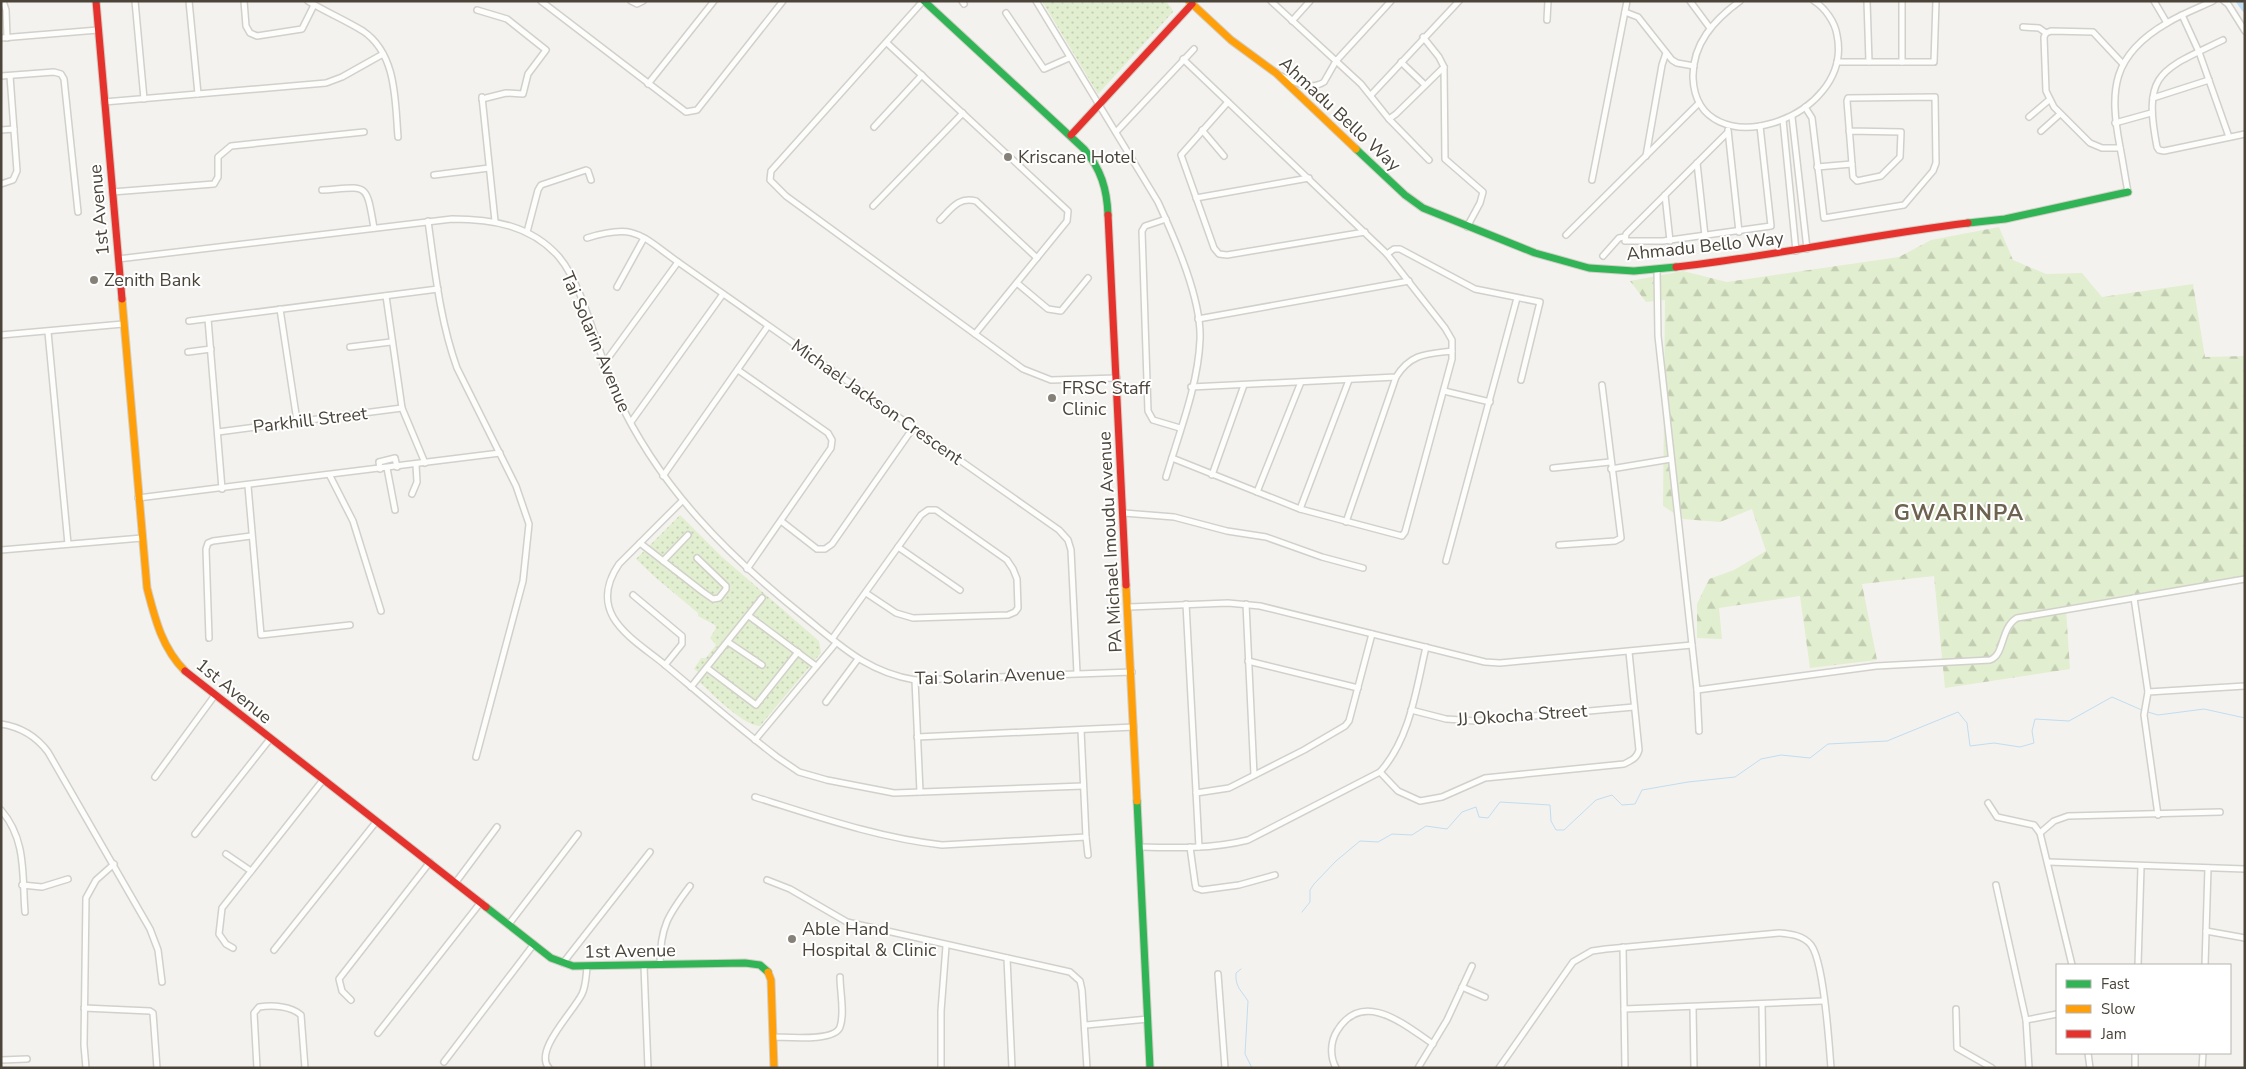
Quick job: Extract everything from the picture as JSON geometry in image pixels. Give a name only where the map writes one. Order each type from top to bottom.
[{"type":"street","points":[[3,1],[6,10],[4,38],[98,30]]},
{"type":"street","name":"1st Avenue","points":[[96,1],[148,596],[157,628],[172,658],[215,696],[456,882],[551,958],[562,963],[587,968],[755,963],[764,966],[769,971],[771,980],[774,1068]]},
{"type":"street","points":[[135,1],[144,99]]},
{"type":"street","points":[[189,1],[198,94]]},
{"type":"street","points":[[244,1],[246,26],[250,33],[257,36],[302,29],[314,5]]},
{"type":"street","points":[[308,1],[364,32],[374,41],[383,54],[390,69],[393,83],[398,137]]},
{"type":"street","points":[[541,1],[686,112],[697,110],[783,1]]},
{"type":"street","points":[[631,1],[637,4],[643,1]]},
{"type":"street","points":[[648,84],[714,1]]},
{"type":"street","points":[[1036,1],[1069,58],[1116,132],[1166,219],[1182,260],[1198,319],[1200,339],[1191,387],[1166,477]]},
{"type":"street","points":[[1271,1],[1370,95],[1388,119],[1429,160]]},
{"type":"street","points":[[1292,21],[1310,1]]},
{"type":"street","points":[[1276,73],[1298,84],[1319,85],[1331,72],[1336,61],[1391,1]]},
{"type":"street","points":[[1370,95],[1459,1]]},
{"type":"street","points":[[1547,20],[1548,1]]},
{"type":"street","points":[[1592,180],[1627,1]]},
{"type":"street","points":[[1690,1],[1710,28]]},
{"type":"street","points":[[1740,1],[1724,13],[1710,28],[1696,52],[1694,82],[1699,103],[1706,112],[1727,124],[1760,126],[1792,117],[1823,91],[1831,78],[1837,62],[1839,41],[1836,29],[1827,13],[1814,1]]},
{"type":"street","points":[[1868,1],[1869,62]]},
{"type":"street","points":[[1902,1],[1902,62]]},
{"type":"street","points":[[1837,62],[1934,62],[1936,1]]},
{"type":"street","points":[[2154,1],[2167,23]]},
{"type":"street","points":[[2128,192],[2115,123],[2113,95],[2122,63],[2137,46],[2167,23],[2213,1]]},
{"type":"street","points":[[2224,1],[2228,4],[2245,31]]},
{"type":"street","points":[[927,2],[770,171],[770,180],[786,196],[1023,369],[1051,380],[1071,381],[1117,378]]},
{"type":"street","name":"PA Michael Imoudu Avenue","points":[[927,2],[1091,155],[1105,181],[1108,196],[1150,1068]]},
{"type":"street","points":[[1071,135],[1190,3]]},
{"type":"street","name":"Ahmadu Bello Way","points":[[1190,3],[1231,40],[1276,73],[1405,195],[1423,208],[1535,253],[1590,268],[1634,271],[1796,251],[1910,230],[2005,219],[2128,192]]},
{"type":"street","points":[[477,10],[507,19],[546,50],[528,74],[523,94],[506,94],[482,98],[495,221]]},
{"type":"street","points":[[1625,12],[1638,17],[1666,53],[1677,63],[1694,66]]},
{"type":"street","points":[[1006,13],[1044,69],[1069,58]]},
{"type":"street","points":[[2182,15],[2199,52],[2229,137]]},
{"type":"street","points":[[2022,27],[2033,26],[2046,33],[2068,30],[2094,32],[2122,63]]},
{"type":"street","points":[[2046,33],[2044,37],[2045,78],[2049,100],[2090,144],[2102,148],[2120,148]]},
{"type":"street","points":[[1423,38],[1439,57],[1444,67],[1446,159],[1483,192],[1480,203],[1467,227]]},
{"type":"street","points":[[2223,40],[2166,69],[2159,78],[2153,98],[2152,113],[2157,147],[2159,150],[2245,134]]},
{"type":"street","points":[[887,43],[1068,211],[1068,221],[974,334]]},
{"type":"street","points":[[1116,132],[1194,49]]},
{"type":"street","points":[[1646,156],[1666,53]]},
{"type":"street","points":[[104,102],[334,81],[383,54]]},
{"type":"street","points":[[1172,458],[1300,508],[1402,536],[1405,532],[1452,359],[1452,340],[1445,328],[1387,254],[1183,59]]},
{"type":"street","points":[[1401,62],[1425,85]]},
{"type":"street","points":[[1388,119],[1396,114],[1444,67]]},
{"type":"street","points":[[1,76],[54,72],[61,74],[64,79],[78,212]]},
{"type":"street","points":[[874,127],[922,75]]},
{"type":"street","points":[[1,184],[16,177],[10,76]]},
{"type":"street","points":[[2153,98],[2209,80]]},
{"type":"street","points":[[1806,107],[1812,118],[1823,215],[1826,218],[1904,205],[1935,168],[1934,97],[1848,98],[1849,131],[1854,180],[1882,176],[1900,157],[1901,132],[1849,131]]},
{"type":"street","points":[[2029,117],[2049,100]]},
{"type":"street","points":[[1228,102],[1182,155],[1214,248],[1219,254],[1227,255],[1365,232]]},
{"type":"street","points":[[1566,236],[1699,103]]},
{"type":"street","points":[[873,206],[963,113]]},
{"type":"street","points":[[2115,123],[2152,113]]},
{"type":"street","points":[[2041,131],[2060,114]]},
{"type":"street","points":[[1792,117],[1807,249]]},
{"type":"street","points":[[1783,120],[1796,251]]},
{"type":"street","points":[[1727,124],[1739,232]]},
{"type":"street","points":[[1624,237],[1629,242],[1670,240],[1767,228],[1772,224],[1760,126]]},
{"type":"street","points":[[1,130],[14,129]]},
{"type":"street","points":[[1202,130],[1224,156]]},
{"type":"street","points":[[112,192],[214,184],[218,177],[218,157],[231,146],[364,132]]},
{"type":"street","points":[[1603,256],[1619,238],[1624,237],[1728,132]]},
{"type":"street","points":[[1697,164],[1705,236]]},
{"type":"street","points":[[1818,167],[1852,164]]},
{"type":"street","points":[[434,175],[489,168]]},
{"type":"street","points":[[527,232],[541,185],[586,170],[591,180]]},
{"type":"street","points":[[1196,198],[1309,178]]},
{"type":"street","points":[[322,190],[355,188],[364,190],[368,195],[374,228]]},
{"type":"street","points":[[1665,195],[1670,240]]},
{"type":"street","points":[[940,220],[960,200],[976,201],[1036,258]]},
{"type":"street","name":"Tai Solarin Avenue","points":[[118,259],[452,219],[495,221],[527,232],[548,246],[569,272],[603,365],[631,422],[663,476],[682,501],[747,569],[858,659],[894,676],[916,680],[1132,672]]},
{"type":"street","points":[[1166,219],[1145,226],[1142,231],[1148,411],[1153,420],[1180,428]]},
{"type":"street","points":[[428,222],[445,330],[457,368],[500,453],[526,509],[530,524],[523,581],[476,757]]},
{"type":"street","name":"Michael Jackson Crescent","points":[[587,238],[610,231],[625,230],[644,238],[1059,530],[1068,540],[1071,550],[1077,673]]},
{"type":"street","points":[[1794,231],[1804,230]]},
{"type":"street","points":[[617,287],[644,238]]},
{"type":"street","points":[[1387,254],[1400,249],[1475,289],[1517,298],[1537,300],[1541,306],[1521,380]]},
{"type":"street","points":[[603,365],[678,262]]},
{"type":"street","points":[[1657,269],[1658,336],[1697,690],[1699,731]]},
{"type":"street","points":[[1016,283],[1048,309],[1061,311],[1088,278]]},
{"type":"street","points":[[1198,319],[1409,281]]},
{"type":"street","points":[[189,321],[438,289]]},
{"type":"street","points":[[631,422],[723,294]]},
{"type":"street","points":[[386,296],[391,342],[402,408],[425,463]]},
{"type":"street","points":[[1446,561],[1517,298]]},
{"type":"street","points":[[280,309],[297,421]]},
{"type":"street","points":[[208,319],[222,489]]},
{"type":"street","points":[[1,335],[123,324]]},
{"type":"street","points":[[663,476],[768,326]]},
{"type":"street","points":[[48,332],[68,544]]},
{"type":"street","points":[[350,347],[391,342]]},
{"type":"street","points":[[188,352],[211,349]]},
{"type":"street","points":[[1346,522],[1396,377],[1402,367],[1413,358],[1452,351]]},
{"type":"street","points":[[738,370],[828,433],[832,440],[831,448],[747,569]]},
{"type":"street","points":[[1191,387],[1396,377]]},
{"type":"street","points":[[1300,508],[1349,380]]},
{"type":"street","points":[[1257,492],[1302,382]]},
{"type":"street","points":[[1212,474],[1244,385]]},
{"type":"street","points":[[1559,544],[1615,541],[1621,538],[1610,462],[1602,385]]},
{"type":"street","points":[[1444,391],[1490,402]]},
{"type":"street","name":"Parkhill Street","points":[[218,432],[402,408]]},
{"type":"street","points":[[781,521],[817,549],[825,550],[832,544],[913,428]]},
{"type":"street","points":[[138,498],[330,476],[500,453]]},
{"type":"street","points":[[380,469],[379,462],[381,460],[395,458],[397,467]]},
{"type":"street","points":[[1611,469],[1671,459]]},
{"type":"street","points":[[1553,468],[1610,462]]},
{"type":"street","points":[[412,494],[417,482],[416,465]]},
{"type":"street","points":[[387,468],[395,510]]},
{"type":"street","points":[[330,476],[353,521],[381,611]]},
{"type":"street","points":[[248,486],[261,635],[350,626]]},
{"type":"street","points":[[682,501],[611,575],[607,594],[613,617],[623,630],[691,687],[755,740],[799,772],[873,790],[894,793],[1083,786]]},
{"type":"street","points":[[755,740],[816,666],[834,641],[866,593],[898,547],[921,515],[928,510],[936,510],[1007,560],[1017,580],[1018,608],[1015,612],[1008,615],[913,618],[896,613],[866,593]]},
{"type":"street","points":[[1124,513],[1174,517],[1226,531],[1266,537],[1322,557],[1363,568]]},
{"type":"street","points":[[663,561],[688,535]]},
{"type":"street","points":[[210,638],[206,549],[208,544],[214,541],[252,536]]},
{"type":"street","points":[[1,550],[142,538]]},
{"type":"street","points":[[640,543],[713,599],[719,598],[726,589],[726,586],[697,558]]},
{"type":"street","points":[[898,547],[960,590]]},
{"type":"street","points":[[1697,690],[1876,666],[1990,660],[1997,656],[2005,630],[2017,618],[2245,579]]},
{"type":"street","points":[[633,595],[682,636],[682,644],[665,665]]},
{"type":"street","points":[[691,687],[762,598]]},
{"type":"street","points":[[2134,598],[2147,694],[2144,716],[2158,815]]},
{"type":"street","points":[[1128,607],[1186,604],[1246,604],[1484,662],[1500,663],[1692,645]]},
{"type":"street","points":[[1186,604],[1199,847]]},
{"type":"street","points":[[1246,604],[1254,775]]},
{"type":"street","points":[[749,616],[816,666]]},
{"type":"street","points":[[1196,793],[1229,788],[1304,750],[1345,726],[1349,721],[1372,634]]},
{"type":"street","points":[[728,642],[762,665]]},
{"type":"street","points":[[1139,848],[1228,845],[1248,840],[1380,772],[1398,748],[1411,710],[1426,647]]},
{"type":"street","points":[[706,668],[756,706],[798,652]]},
{"type":"street","points":[[1380,772],[1398,791],[1420,801],[1432,800],[1485,778],[1624,764],[1637,757],[1639,750],[1629,652]]},
{"type":"street","points":[[826,702],[858,659]]},
{"type":"street","points":[[1248,661],[1358,688]]},
{"type":"street","points":[[916,680],[920,792]]},
{"type":"street","points":[[2147,694],[2245,686]]},
{"type":"street","points":[[155,777],[215,696]]},
{"type":"street","name":"JJ Okocha Street","points":[[1411,710],[1426,715],[1461,721],[1634,707]]},
{"type":"street","points":[[1,724],[24,731],[42,744],[114,864],[150,930],[158,950],[162,982]]},
{"type":"street","points":[[917,737],[1134,727]]},
{"type":"street","points":[[1081,730],[1088,855]]},
{"type":"street","points":[[196,834],[270,739]]},
{"type":"street","points":[[233,948],[226,944],[219,934],[222,908],[323,780]]},
{"type":"street","points":[[755,797],[829,821],[923,843],[942,845],[1086,837]]},
{"type":"street","points":[[1988,803],[1997,816],[2034,826],[2040,833],[2072,964]]},
{"type":"street","points":[[1,810],[18,837],[22,851],[24,912]]},
{"type":"street","points":[[2040,833],[2054,821],[2068,816],[2220,812]]},
{"type":"street","points":[[274,950],[376,822]]},
{"type":"street","points":[[456,882],[497,827]]},
{"type":"street","points":[[509,924],[578,834]]},
{"type":"street","points":[[1190,847],[1196,888],[1202,890],[1239,885],[1275,875]]},
{"type":"street","points":[[562,963],[650,852]]},
{"type":"street","points":[[226,854],[251,871]]},
{"type":"street","points":[[351,1000],[342,991],[339,979],[430,862]]},
{"type":"street","points":[[2048,862],[2141,867],[2245,869]]},
{"type":"street","points":[[86,1068],[84,1008],[86,898],[96,880],[114,864]]},
{"type":"street","points":[[2138,964],[2141,867]]},
{"type":"street","points":[[2205,964],[2208,868]]},
{"type":"street","points":[[22,885],[42,887],[68,879]]},
{"type":"street","points":[[767,880],[790,889],[847,922],[946,946],[1070,972],[1076,976],[1082,990],[1086,1025],[1087,1068]]},
{"type":"street","points":[[1996,885],[2026,1020],[2029,1068]]},
{"type":"street","points":[[660,965],[661,937],[664,924],[690,886]]},
{"type":"street","points":[[378,1033],[481,902]]},
{"type":"street","points":[[2206,931],[2245,938]]},
{"type":"street","points":[[1499,1068],[1573,962],[1592,951],[1792,934],[1810,944],[1814,952],[1823,1001],[1831,1068]]},
{"type":"street","points":[[444,1062],[534,944]]},
{"type":"street","points":[[941,1068],[941,1011],[946,946]]},
{"type":"street","points":[[1623,947],[1625,1068]]},
{"type":"street","points":[[1007,958],[1012,1068]]},
{"type":"street","points":[[644,966],[648,1068]]},
{"type":"street","points":[[1418,1068],[1433,1044],[1472,966]]},
{"type":"street","points":[[549,1068],[545,1060],[547,1048],[582,994],[587,968]]},
{"type":"street","points":[[1218,974],[1225,1068]]},
{"type":"street","points":[[773,1037],[820,1037],[836,1033],[840,1028],[841,1019],[840,977]]},
{"type":"street","points":[[1462,988],[1485,997]]},
{"type":"street","points":[[1624,1009],[1823,1001]]},
{"type":"street","points":[[1762,1004],[1763,1068]]},
{"type":"street","points":[[257,1068],[254,1013],[259,1007],[267,1006],[296,1011],[301,1015],[306,1068]]},
{"type":"street","points":[[1693,1007],[1694,1068]]},
{"type":"street","points":[[84,1008],[150,1011],[153,1013],[157,1068]]},
{"type":"street","points":[[1336,1068],[1331,1053],[1334,1035],[1348,1018],[1369,1010],[1391,1016],[1433,1044]]},
{"type":"street","points":[[1956,1010],[1957,1048],[1992,1068]]},
{"type":"street","points":[[2026,1020],[2056,1014]]},
{"type":"street","points":[[1086,1025],[1148,1019]]},
{"type":"street","points":[[2088,1054],[2090,1068]]},
{"type":"street","points":[[2135,1054],[2135,1068]]},
{"type":"street","points":[[2202,1068],[2203,1054]]},
{"type":"street","points":[[1,1060],[27,1059]]},
{"type":"green space","points":[[1042,1],[1165,1],[1173,12],[1098,94]]},
{"type":"green space","points":[[1999,227],[2013,260],[2046,274],[2082,273],[2102,297],[2193,284],[2205,357],[2245,356],[2245,581],[2066,609],[2070,669],[1945,688],[1934,576],[1862,584],[1877,660],[1810,668],[1800,596],[1719,608],[1722,639],[1697,638],[1697,604],[1709,579],[1734,570],[1766,551],[1752,509],[1720,522],[1683,519],[1663,506],[1665,300],[1646,302],[1630,281],[1683,271],[1727,282],[1899,257],[1931,240]]},
{"type":"green space","points":[[680,515],[721,556],[819,641],[821,653],[760,726],[744,720],[716,698],[694,677],[698,672],[694,669],[701,658],[706,658],[716,645],[710,638],[716,628],[715,625],[698,616],[698,613],[636,559]]},
{"type":"waterway","points":[[2240,1],[2245,8]]},
{"type":"waterway","points":[[1302,912],[1310,902],[1310,890],[1314,884],[1336,861],[1360,841],[1378,842],[1392,834],[1412,835],[1426,826],[1447,829],[1462,812],[1476,807],[1479,817],[1488,818],[1500,802],[1550,805],[1551,821],[1556,830],[1564,830],[1596,800],[1612,795],[1622,805],[1635,804],[1642,790],[1688,782],[1735,777],[1761,759],[1781,755],[1810,758],[1828,744],[1887,741],[1958,712],[1967,723],[1970,746],[1994,743],[2020,747],[2034,743],[2032,731],[2035,719],[2069,721],[2112,697],[2144,711]]},
{"type":"waterway","points":[[2148,712],[2158,715],[2204,709],[2245,718]]},
{"type":"waterway","points":[[1241,969],[1236,973],[1236,982],[1248,1001],[1245,1054],[1252,1068]]},
{"type":"traffic: fast","points":[[924,1],[1084,149],[1095,164],[1102,180],[1108,215]]},
{"type":"traffic: fast","points":[[1356,149],[1405,195],[1423,208],[1535,253],[1589,268],[1634,271],[1676,267]]},
{"type":"traffic: fast","points":[[1968,223],[2005,219],[2128,192]]},
{"type":"traffic: fast","points":[[1137,801],[1150,1068]]},
{"type":"traffic: fast","points":[[486,907],[551,958],[573,966],[745,963],[760,965],[768,972]]},
{"type":"traffic: slow","points":[[1189,1],[1231,40],[1276,73],[1356,149]]},
{"type":"traffic: slow","points":[[122,299],[147,588],[156,622],[165,643],[170,653],[185,671]]},
{"type":"traffic: slow","points":[[1126,585],[1137,801]]},
{"type":"traffic: slow","points":[[768,972],[771,980],[774,1068]]},
{"type":"traffic: jam","points":[[96,1],[122,299]]},
{"type":"traffic: jam","points":[[1071,135],[1192,4]]},
{"type":"traffic: jam","points":[[1108,215],[1126,585]]},
{"type":"traffic: jam","points":[[1676,267],[1968,223]]},
{"type":"traffic: jam","points":[[185,671],[486,907]]},
{"type":"place","name":"Kriscane Hotel","points":[[1008,157]]},
{"type":"place","name":"Zenith Bank","points":[[94,280]]},
{"type":"place","name":"FRSC Staff Clinic","points":[[1052,398]]},
{"type":"place","name":"Able Hand Hospital & Clinic","points":[[792,939]]},
{"type":"district","name":"GWARINPA","points":[[1959,513]]}]
